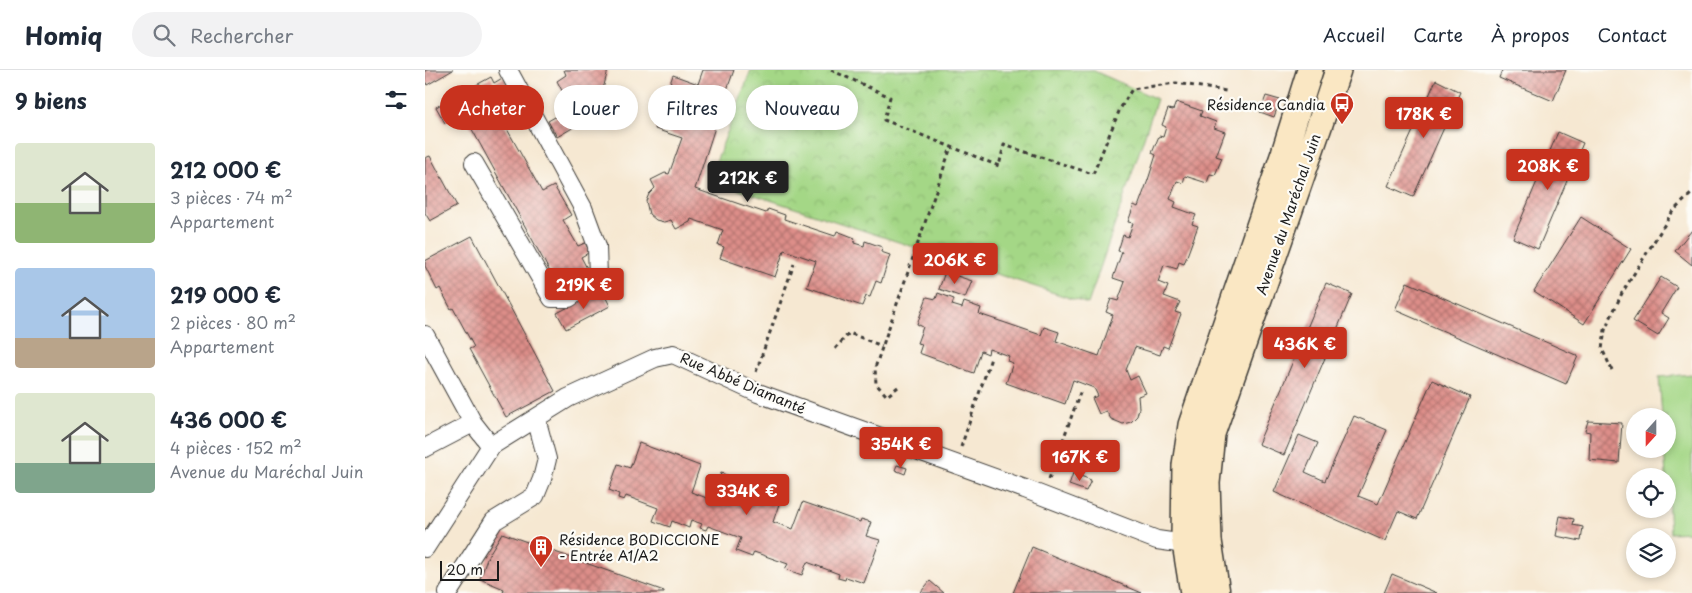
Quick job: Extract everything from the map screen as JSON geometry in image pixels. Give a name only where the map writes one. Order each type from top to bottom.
[{"type":"main road","name":"Avenue du Maréchal Juin","points":[[1217,593],[1197,542],[1185,465],[1191,425],[1284,153],[1310,70]]},
{"type":"main road","name":"Avenue du Maréchal Juin","points":[[1193,593],[1197,542],[1207,483],[1212,434],[1338,70]]},
{"type":"street","points":[[474,163],[552,298],[569,298],[598,277],[597,246],[583,208],[508,70]]},
{"type":"street","points":[[425,335],[473,423],[491,446]]},
{"type":"street","name":"Rue Abbé Diamanté","points":[[536,418],[568,398],[655,358],[673,354],[751,389],[1043,496],[1157,540],[1197,542]]},
{"type":"street","points":[[425,548],[491,446],[536,418],[547,459],[535,496],[494,521],[448,593]]},
{"type":"street","points":[[425,448],[473,423]]},
{"type":"path","points":[[831,70],[891,97],[884,120],[951,147],[999,166],[1004,145],[1093,174],[1120,109],[1132,89],[1176,83],[1226,91]]},
{"type":"path","points":[[898,387],[887,396],[876,384],[875,368],[951,147]]},
{"type":"path","points":[[1612,370],[1602,349],[1605,330],[1622,293],[1673,212],[1692,193]]},
{"type":"path","points":[[751,389],[794,264]]},
{"type":"path","points":[[835,349],[849,333],[883,346]]},
{"type":"path","points":[[955,464],[991,358]]},
{"type":"path","points":[[1043,496],[1081,390]]},
{"type":"green space","points":[[751,70],[1092,70],[1157,99],[1088,304],[709,180],[728,130],[736,130],[736,109]]},
{"type":"green space","points":[[1692,374],[1692,532],[1676,533],[1676,528],[1670,528],[1669,518],[1676,518],[1676,468],[1665,468],[1665,458],[1676,458],[1676,408],[1661,408],[1659,377]]},
{"type":"building","points":[[425,70],[453,70],[427,85]]},
{"type":"building","points":[[564,70],[608,70],[604,85],[559,85],[557,81],[566,75]]},
{"type":"building","points":[[703,70],[734,70],[729,85],[669,85],[673,75],[698,84]]},
{"type":"building","points":[[1502,70],[1566,70],[1553,101],[1499,78]]},
{"type":"building","points":[[491,77],[494,83],[504,77],[509,85],[476,85]]},
{"type":"building","points":[[1436,80],[1460,92],[1413,197],[1388,186]]},
{"type":"building","points":[[1266,96],[1280,100],[1274,117],[1260,112]]},
{"type":"building","points":[[1176,102],[1202,111],[1200,116],[1216,122],[1214,128],[1225,132],[1216,156],[1222,158],[1215,175],[1210,174],[1207,183],[1185,176],[1183,183],[1177,181],[1170,199],[1176,202],[1174,207],[1196,215],[1192,224],[1198,226],[1184,264],[1179,262],[1177,269],[1164,265],[1158,282],[1168,286],[1164,296],[1180,302],[1175,312],[1181,314],[1168,348],[1163,346],[1160,355],[1135,347],[1126,370],[1130,380],[1138,376],[1146,393],[1138,396],[1139,408],[1137,416],[1131,422],[1123,424],[1111,419],[1106,411],[1099,414],[1092,398],[1098,396],[1094,388],[1073,380],[1065,404],[1006,383],[1013,363],[1007,361],[1009,356],[989,349],[988,354],[981,351],[974,373],[919,353],[922,344],[917,343],[923,327],[917,324],[927,297],[936,299],[938,293],[954,299],[952,305],[962,308],[964,302],[981,308],[979,314],[1041,335],[1044,327],[1059,332],[1056,341],[1099,356],[1113,315],[1106,312],[1111,299],[1118,301],[1125,282],[1113,278],[1122,252],[1118,251],[1123,235],[1128,237],[1133,223],[1128,222],[1134,205],[1138,207],[1148,180],[1156,155],[1152,153],[1159,136],[1163,137],[1166,127],[1162,125],[1168,109],[1173,110]]},
{"type":"building","points":[[440,105],[440,114],[436,107]]},
{"type":"building","points":[[554,118],[554,130],[569,130],[557,137],[548,121]]},
{"type":"building","points":[[472,130],[508,130],[542,192],[554,186],[571,215],[563,220],[578,246],[585,243],[590,252],[581,257],[591,276],[561,292]]},
{"type":"building","points":[[658,130],[714,130],[695,189],[766,213],[768,209],[785,215],[784,219],[835,236],[837,231],[855,238],[854,243],[864,246],[865,241],[882,247],[881,252],[890,255],[881,283],[876,281],[870,297],[866,296],[862,306],[807,287],[816,261],[784,250],[775,277],[720,258],[724,247],[718,245],[723,230],[691,219],[690,222],[676,229],[671,220],[664,222],[656,220],[649,214],[646,201],[649,194],[655,188],[651,180],[665,173],[669,174],[682,138]]},
{"type":"building","points":[[1558,132],[1583,143],[1538,249],[1513,238]]},
{"type":"building","points":[[430,156],[457,206],[430,221],[425,213],[425,158]]},
{"type":"building","points":[[1581,217],[1631,249],[1584,324],[1534,291]]},
{"type":"building","points":[[1692,230],[1692,265],[1675,251]]},
{"type":"building","points":[[472,236],[555,391],[506,417],[469,349],[474,347],[453,308],[451,309],[440,288],[437,290],[425,266],[425,261]]},
{"type":"building","points":[[945,272],[972,281],[965,298],[939,289]]},
{"type":"building","points":[[1661,277],[1677,287],[1661,313],[1669,318],[1658,336],[1633,321]]},
{"type":"building","points":[[1407,282],[1578,356],[1566,384],[1395,310]]},
{"type":"building","points":[[1326,283],[1352,294],[1284,455],[1258,444]]},
{"type":"building","points":[[602,290],[610,306],[566,329],[557,313]]},
{"type":"building","points":[[1432,380],[1470,397],[1417,519],[1398,511],[1385,541],[1274,492],[1299,435],[1318,443],[1305,472],[1325,481],[1354,416],[1387,430],[1358,496],[1378,504]]},
{"type":"building","points":[[1588,421],[1622,423],[1619,463],[1589,460],[1590,432],[1585,431]]},
{"type":"building","points":[[639,443],[700,466],[691,492],[712,500],[721,473],[782,495],[773,522],[793,529],[803,502],[860,522],[861,519],[871,522],[866,536],[880,540],[864,583],[846,577],[845,580],[838,578],[839,574],[807,562],[802,575],[785,569],[788,564],[754,552],[752,557],[736,551],[741,538],[708,526],[706,530],[700,528],[702,524],[691,520],[689,528],[672,521],[670,527],[653,521],[658,508],[626,496],[624,500],[618,498],[619,494],[609,490],[618,464],[630,468]]},
{"type":"building","points":[[897,465],[907,468],[905,474],[895,470]]},
{"type":"building","points":[[1073,473],[1091,480],[1086,491],[1069,485]]},
{"type":"building","points":[[1560,516],[1574,519],[1573,525],[1583,527],[1581,541],[1556,536]]},
{"type":"building","name":"Résidence BODICCIONE - Entrée A1/A2","points":[[502,533],[664,591],[664,593],[503,593],[504,589],[480,579],[488,556]]},
{"type":"building","points":[[1032,547],[1142,593],[1013,593]]},
{"type":"building","points":[[1392,574],[1437,593],[1384,593]]},
{"type":"building","points":[[930,581],[944,593],[920,593]]},
{"type":"place","name":"Résidence Candia","points":[[1342,125]]},
{"type":"place","name":"Résidence BODICCIONE - Entrée A1/A2","points":[[541,568]]}]
